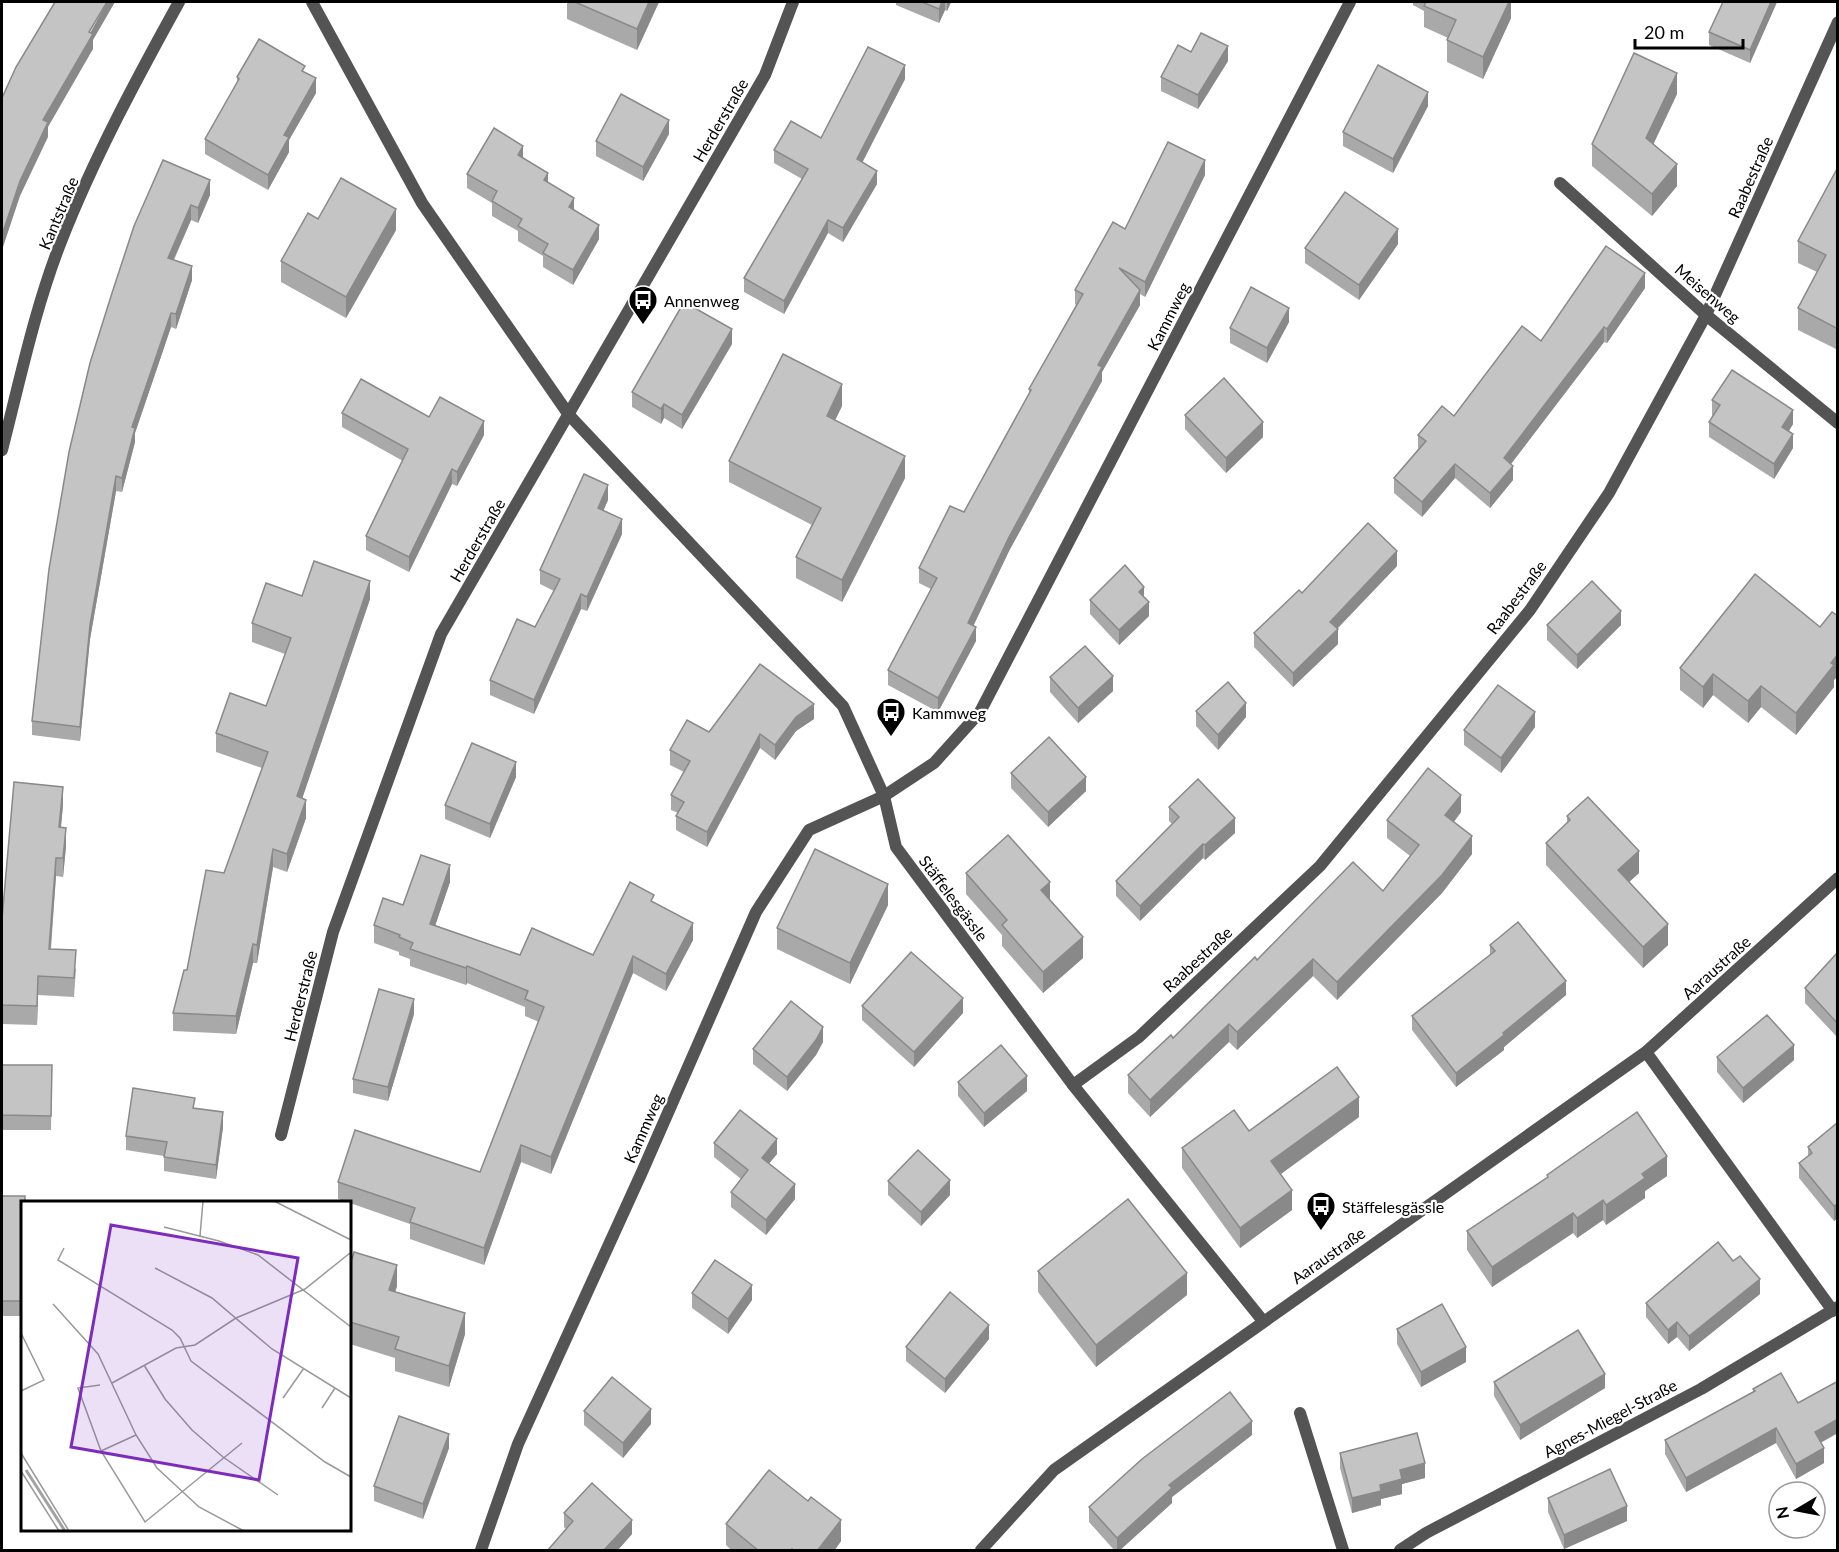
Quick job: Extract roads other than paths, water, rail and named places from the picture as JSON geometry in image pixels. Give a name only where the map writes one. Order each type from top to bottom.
[{"type":"street","name":"Kantstraße","points":[[2,450],[34,326],[62,240],[137,79],[178,2]]},
{"type":"street","points":[[312,2],[422,203],[569,415],[843,706],[884,796]]},
{"type":"street","name":"Herderstraße","points":[[281,1135],[333,932],[441,634],[765,75],[793,2]]},
{"type":"street","name":"Kammweg","points":[[481,1551],[518,1444],[634,1190],[756,912],[810,830],[884,796],[934,763],[980,712],[1350,2]]},
{"type":"street","name":"Raabestraße","points":[[1073,1085],[1139,1037],[1320,866],[1530,610],[1609,493],[1706,315],[1838,22]]},
{"type":"street","name":"Meisenweg","points":[[1560,183],[1706,315],[1838,423]]},
{"type":"street","name":"Stäffelesgässle","points":[[884,796],[896,847],[1073,1085],[1263,1321]]},
{"type":"street","name":"Aaraustraße","points":[[981,1551],[1054,1470],[1646,1052],[1838,878]]},
{"type":"street","name":"Agnes-Miegel-Straße","points":[[1400,1551],[1426,1533],[1701,1389],[1835,1309],[1646,1052]]},
{"type":"street","points":[[1300,1413],[1343,1551]]},
{"type":"place","name":"Annenweg","points":[[643,326]]},
{"type":"place","name":"Kammweg","points":[[891,738]]},
{"type":"place","name":"Stäffelesgässle","points":[[1321,1232]]}]
